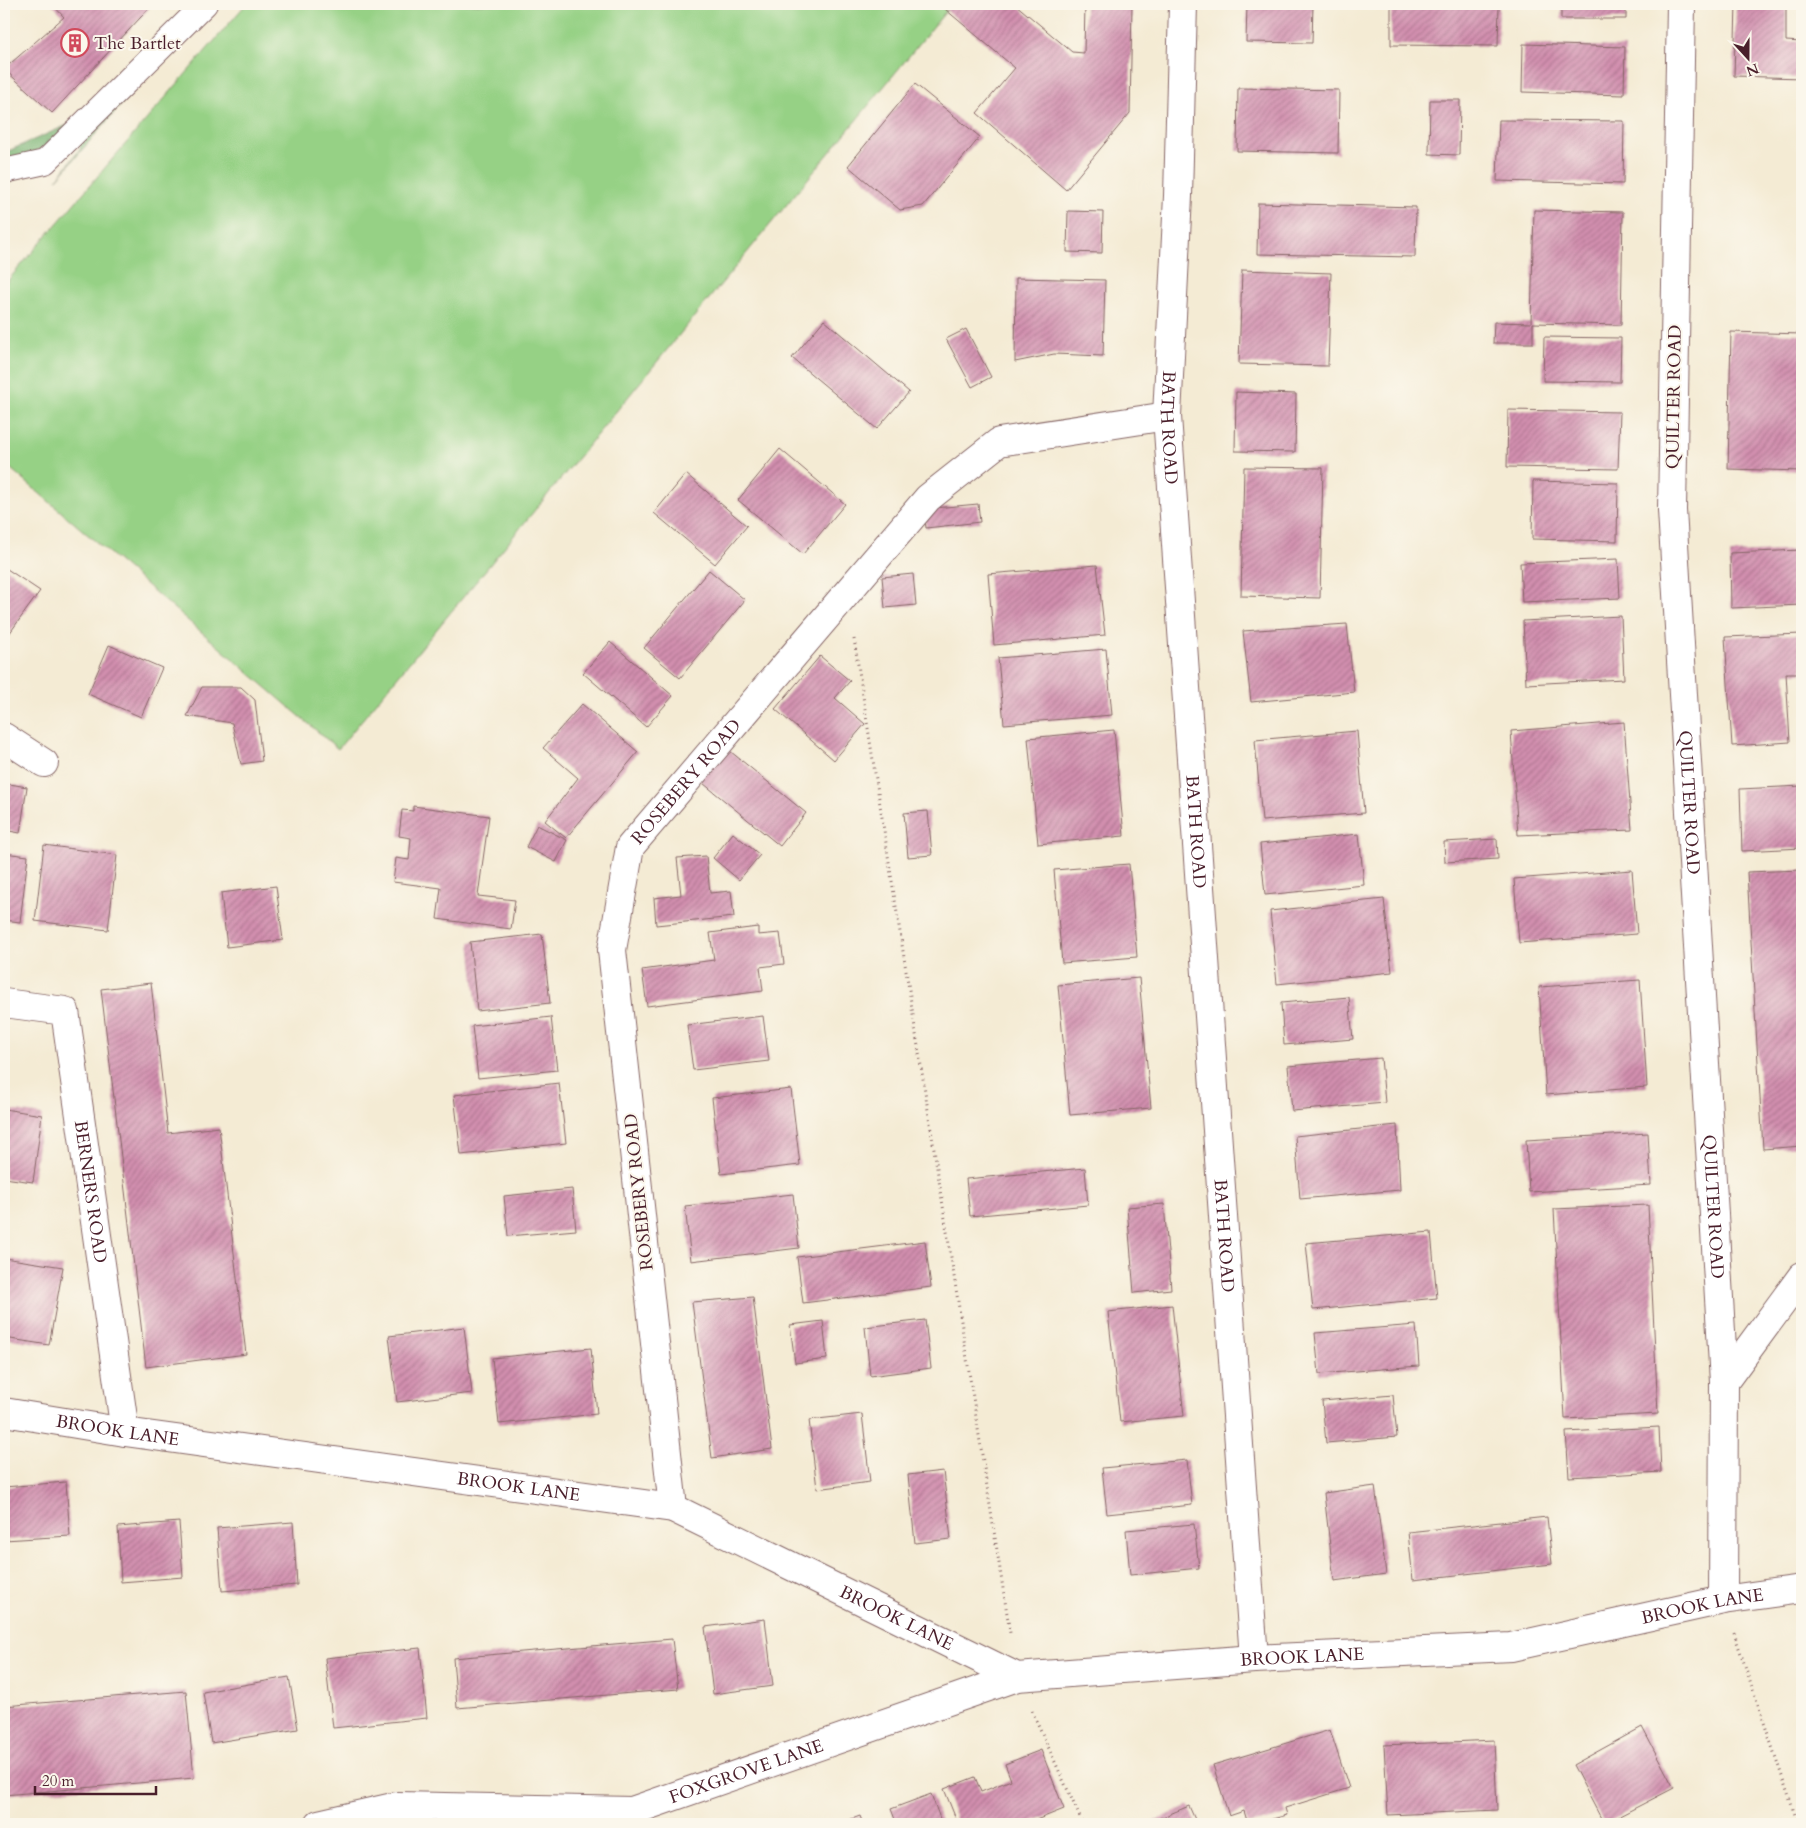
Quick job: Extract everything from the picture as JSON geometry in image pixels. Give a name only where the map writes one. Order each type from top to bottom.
[{"type":"street","name":"BATH ROAD","points":[[1183,4],[1178,196],[1167,416],[1254,1659]]},
{"type":"street","name":"QUILTER ROAD","points":[[1681,4],[1672,510],[1724,1382],[1723,1600]]},
{"type":"street","name":"ROSEBERY ROAD","points":[[673,1508],[612,950],[630,847],[928,498],[999,442],[1167,416]]},
{"type":"street","points":[[4,737],[44,763]]},
{"type":"street","name":"BERNERS ROAD","points":[[4,1003],[65,1011],[125,1432]]},
{"type":"street","points":[[1724,1382],[1802,1276]]},
{"type":"street","name":"BROOK LANE","points":[[4,1412],[125,1432],[673,1508],[1017,1677],[1254,1659],[1511,1647],[1723,1600],[1802,1589]]},
{"type":"street","name":"FOXGROVE LANE","points":[[319,1824],[398,1806],[635,1818],[1017,1677]]},
{"type":"lane","points":[[4,171],[46,162],[205,4]]},
{"type":"path","points":[[847,594],[1017,1677],[1084,1824]]},
{"type":"path","points":[[1723,1600],[1798,1824]]},
{"type":"green space","points":[[246,4],[952,4],[338,749],[4,463],[4,285]]},
{"type":"green space","points":[[139,84],[57,179],[81,148],[64,134],[45,162],[40,148],[4,190],[4,161],[8,151],[88,116]]},
{"type":"building","name":"The Bartlet","points":[[52,4],[153,4],[52,113],[4,69],[64,17]]},
{"type":"building","points":[[939,4],[1015,4],[1072,52],[1084,53],[1085,4],[1132,4],[1130,113],[1066,190],[977,113],[1015,68]]},
{"type":"building","points":[[1247,4],[1313,4],[1312,43],[1246,42]]},
{"type":"building","points":[[1391,4],[1499,4],[1498,46],[1391,45]]},
{"type":"building","points":[[1561,4],[1626,4],[1626,19],[1561,19]]},
{"type":"building","points":[[1736,4],[1786,4],[1786,41],[1802,42],[1802,78],[1734,76]]},
{"type":"building","points":[[1523,44],[1625,47],[1624,95],[1522,92]]},
{"type":"building","points":[[915,84],[980,137],[923,206],[900,210],[848,166]]},
{"type":"building","points":[[1238,88],[1339,90],[1338,153],[1237,151]]},
{"type":"building","points":[[1430,100],[1460,100],[1459,155],[1429,154]]},
{"type":"building","points":[[1499,120],[1624,121],[1623,184],[1497,181]]},
{"type":"building","points":[[1258,203],[1416,207],[1415,257],[1257,254]]},
{"type":"building","points":[[1534,210],[1623,212],[1621,325],[1533,323],[1533,343],[1493,343],[1494,322],[1531,323]]},
{"type":"building","points":[[1068,211],[1103,212],[1102,253],[1067,252]]},
{"type":"building","points":[[1242,270],[1331,273],[1328,366],[1239,364]]},
{"type":"building","points":[[1016,278],[1105,280],[1103,356],[1054,354],[1015,362]]},
{"type":"building","points":[[824,320],[909,392],[877,429],[792,358]]},
{"type":"building","points":[[966,329],[991,377],[972,387],[946,339]]},
{"type":"building","points":[[1731,332],[1802,334],[1802,471],[1728,469]]},
{"type":"building","points":[[1544,337],[1621,338],[1620,382],[1543,381]]},
{"type":"building","points":[[1236,392],[1296,394],[1295,452],[1235,451]]},
{"type":"building","points":[[1508,410],[1620,412],[1618,469],[1507,467]]},
{"type":"building","points":[[780,449],[845,504],[803,554],[738,500]]},
{"type":"building","points":[[1244,467],[1323,468],[1320,598],[1241,596]]},
{"type":"building","points":[[686,474],[747,526],[715,564],[654,513]]},
{"type":"building","points":[[1533,481],[1618,483],[1617,541],[1532,539]]},
{"type":"building","points":[[978,504],[980,522],[926,528],[924,509]]},
{"type":"building","points":[[1802,550],[1802,605],[1731,608],[1730,553]]},
{"type":"building","points":[[1618,559],[1620,598],[1522,602],[1520,563]]},
{"type":"building","points":[[1097,565],[1105,635],[994,645],[988,574]]},
{"type":"building","points":[[4,567],[40,591],[4,641]]},
{"type":"building","points":[[709,570],[745,600],[680,678],[644,648]]},
{"type":"building","points":[[913,574],[916,605],[885,608],[882,577]]},
{"type":"building","points":[[1621,616],[1624,679],[1526,684],[1523,621]]},
{"type":"building","points":[[1347,624],[1354,692],[1251,702],[1243,631]]},
{"type":"building","points":[[1802,634],[1802,673],[1786,673],[1790,742],[1732,746],[1725,637]]},
{"type":"building","points":[[610,642],[673,696],[646,727],[583,673]]},
{"type":"building","points":[[109,645],[162,668],[141,717],[88,694]]},
{"type":"building","points":[[1106,649],[1112,715],[1004,724],[998,658]]},
{"type":"building","points":[[820,656],[850,681],[835,698],[865,724],[834,760],[775,709]]},
{"type":"building","points":[[202,687],[241,687],[255,700],[262,761],[241,764],[232,723],[187,716]]},
{"type":"building","points":[[582,704],[638,752],[566,838],[545,821],[578,778],[543,748]]},
{"type":"building","points":[[1624,722],[1632,830],[1518,835],[1511,731]]},
{"type":"building","points":[[1114,730],[1124,836],[1038,844],[1028,738]]},
{"type":"building","points":[[1357,731],[1364,813],[1262,821],[1255,740]]},
{"type":"building","points":[[725,747],[806,813],[780,846],[698,779]]},
{"type":"building","points":[[4,783],[27,787],[20,833],[4,830]]},
{"type":"building","points":[[1802,786],[1802,848],[1742,851],[1740,789]]},
{"type":"building","points":[[413,806],[489,816],[478,896],[515,900],[511,929],[437,919],[441,888],[393,882],[396,858],[409,860],[411,838],[399,836],[402,810],[413,811]]},
{"type":"building","points":[[928,811],[932,855],[908,857],[904,813]]},
{"type":"building","points":[[537,825],[567,840],[556,862],[526,847]]},
{"type":"building","points":[[733,833],[760,855],[739,880],[713,858]]},
{"type":"building","points":[[1359,834],[1364,885],[1265,895],[1260,844]]},
{"type":"building","points":[[1497,839],[1498,859],[1445,862],[1444,842]]},
{"type":"building","points":[[44,845],[117,855],[108,930],[35,921]]},
{"type":"building","points":[[4,853],[28,856],[20,922],[4,920]]},
{"type":"building","points":[[706,856],[710,893],[731,891],[734,917],[656,925],[654,898],[681,895],[677,858]]},
{"type":"building","points":[[1129,864],[1137,957],[1062,963],[1054,870]]},
{"type":"building","points":[[1632,870],[1637,934],[1519,943],[1514,879]]},
{"type":"building","points":[[1802,870],[1802,1146],[1763,1149],[1747,872]]},
{"type":"building","points":[[276,886],[283,940],[227,947],[221,893]]},
{"type":"building","points":[[1384,899],[1392,972],[1277,984],[1270,911]]},
{"type":"building","points":[[758,927],[758,935],[780,933],[784,964],[760,967],[763,991],[647,1006],[642,970],[714,960],[710,933]]},
{"type":"building","points":[[542,934],[550,1003],[477,1011],[470,942]]},
{"type":"building","points":[[1139,978],[1151,1108],[1070,1115],[1058,985]]},
{"type":"building","points":[[1640,980],[1647,1087],[1546,1095],[1539,987]]},
{"type":"building","points":[[151,983],[168,1133],[219,1127],[246,1354],[146,1367],[101,989]]},
{"type":"building","points":[[1349,997],[1353,1039],[1284,1045],[1281,1003]]},
{"type":"building","points":[[763,1016],[769,1061],[693,1070],[687,1025]]},
{"type":"building","points":[[551,1017],[557,1070],[478,1078],[472,1026]]},
{"type":"building","points":[[1381,1058],[1385,1103],[1292,1111],[1288,1066]]},
{"type":"building","points":[[559,1083],[566,1143],[461,1155],[454,1095]]},
{"type":"building","points":[[791,1089],[800,1165],[721,1174],[712,1098]]},
{"type":"building","points":[[4,1109],[42,1115],[33,1182],[4,1178]]},
{"type":"building","points":[[1397,1125],[1400,1190],[1300,1199],[1295,1136]]},
{"type":"building","points":[[1648,1133],[1651,1185],[1529,1192],[1526,1140]]},
{"type":"building","points":[[1085,1168],[1088,1205],[970,1216],[966,1179]]},
{"type":"building","points":[[572,1189],[576,1230],[508,1236],[504,1196]]},
{"type":"building","points":[[793,1194],[799,1248],[691,1261],[685,1206]]},
{"type":"building","points":[[1164,1204],[1171,1289],[1134,1293],[1127,1207]]},
{"type":"building","points":[[1648,1205],[1658,1414],[1565,1419],[1554,1209]]},
{"type":"building","points":[[1431,1232],[1437,1298],[1313,1310],[1306,1243]]},
{"type":"building","points":[[925,1241],[931,1287],[803,1303],[797,1257]]},
{"type":"building","points":[[4,1258],[63,1267],[49,1345],[4,1338]]},
{"type":"building","points":[[753,1297],[772,1449],[712,1458],[692,1302]]},
{"type":"building","points":[[1172,1305],[1184,1416],[1120,1422],[1108,1312]]},
{"type":"building","points":[[925,1320],[931,1368],[870,1376],[865,1327]]},
{"type":"building","points":[[823,1321],[827,1359],[795,1363],[790,1325]]},
{"type":"building","points":[[1416,1325],[1419,1366],[1319,1374],[1315,1333]]},
{"type":"building","points":[[464,1327],[472,1393],[397,1402],[389,1336]]},
{"type":"building","points":[[591,1348],[597,1414],[499,1424],[492,1358]]},
{"type":"building","points":[[1393,1395],[1397,1437],[1326,1443],[1322,1401]]},
{"type":"building","points":[[862,1414],[870,1482],[817,1489],[809,1420]]},
{"type":"building","points":[[1659,1427],[1661,1472],[1569,1477],[1566,1432]]},
{"type":"building","points":[[1187,1460],[1192,1505],[1107,1514],[1102,1468]]},
{"type":"building","points":[[943,1471],[951,1539],[915,1543],[908,1475]]},
{"type":"building","points":[[66,1482],[70,1536],[4,1540],[4,1487]]},
{"type":"building","points":[[1375,1486],[1386,1574],[1334,1581],[1324,1493]]},
{"type":"building","points":[[1547,1517],[1552,1564],[1413,1580],[1408,1532]]},
{"type":"building","points":[[179,1522],[183,1577],[121,1582],[118,1527]]},
{"type":"building","points":[[293,1522],[297,1585],[222,1591],[217,1528]]},
{"type":"building","points":[[1194,1524],[1199,1568],[1130,1575],[1126,1530]]},
{"type":"building","points":[[765,1619],[773,1686],[713,1694],[705,1627]]},
{"type":"building","points":[[672,1639],[678,1689],[457,1708],[453,1658]]},
{"type":"building","points":[[420,1648],[427,1718],[333,1728],[325,1658]]},
{"type":"building","points":[[289,1677],[298,1729],[211,1743],[203,1692]]},
{"type":"building","points":[[186,1691],[194,1778],[4,1795],[4,1706]]},
{"type":"building","points":[[1642,1727],[1674,1788],[1604,1824],[1573,1765]]},
{"type":"building","points":[[1330,1730],[1349,1788],[1285,1808],[1287,1815],[1255,1824],[1248,1824],[1244,1811],[1229,1816],[1213,1765]]},
{"type":"building","points":[[1494,1740],[1497,1810],[1388,1815],[1384,1745]]},
{"type":"building","points":[[1041,1750],[1064,1809],[1026,1824],[958,1824],[944,1789],[975,1777],[981,1792],[1011,1780],[1005,1764]]},
{"type":"building","points":[[931,1794],[942,1824],[889,1824],[896,1822],[891,1809]]},
{"type":"building","points":[[1189,1806],[1197,1824],[1146,1824]]},
{"type":"building","points":[[860,1816],[863,1824],[838,1824]]},
{"type":"place","name":"The Bartlet","points":[[75,43]]}]
